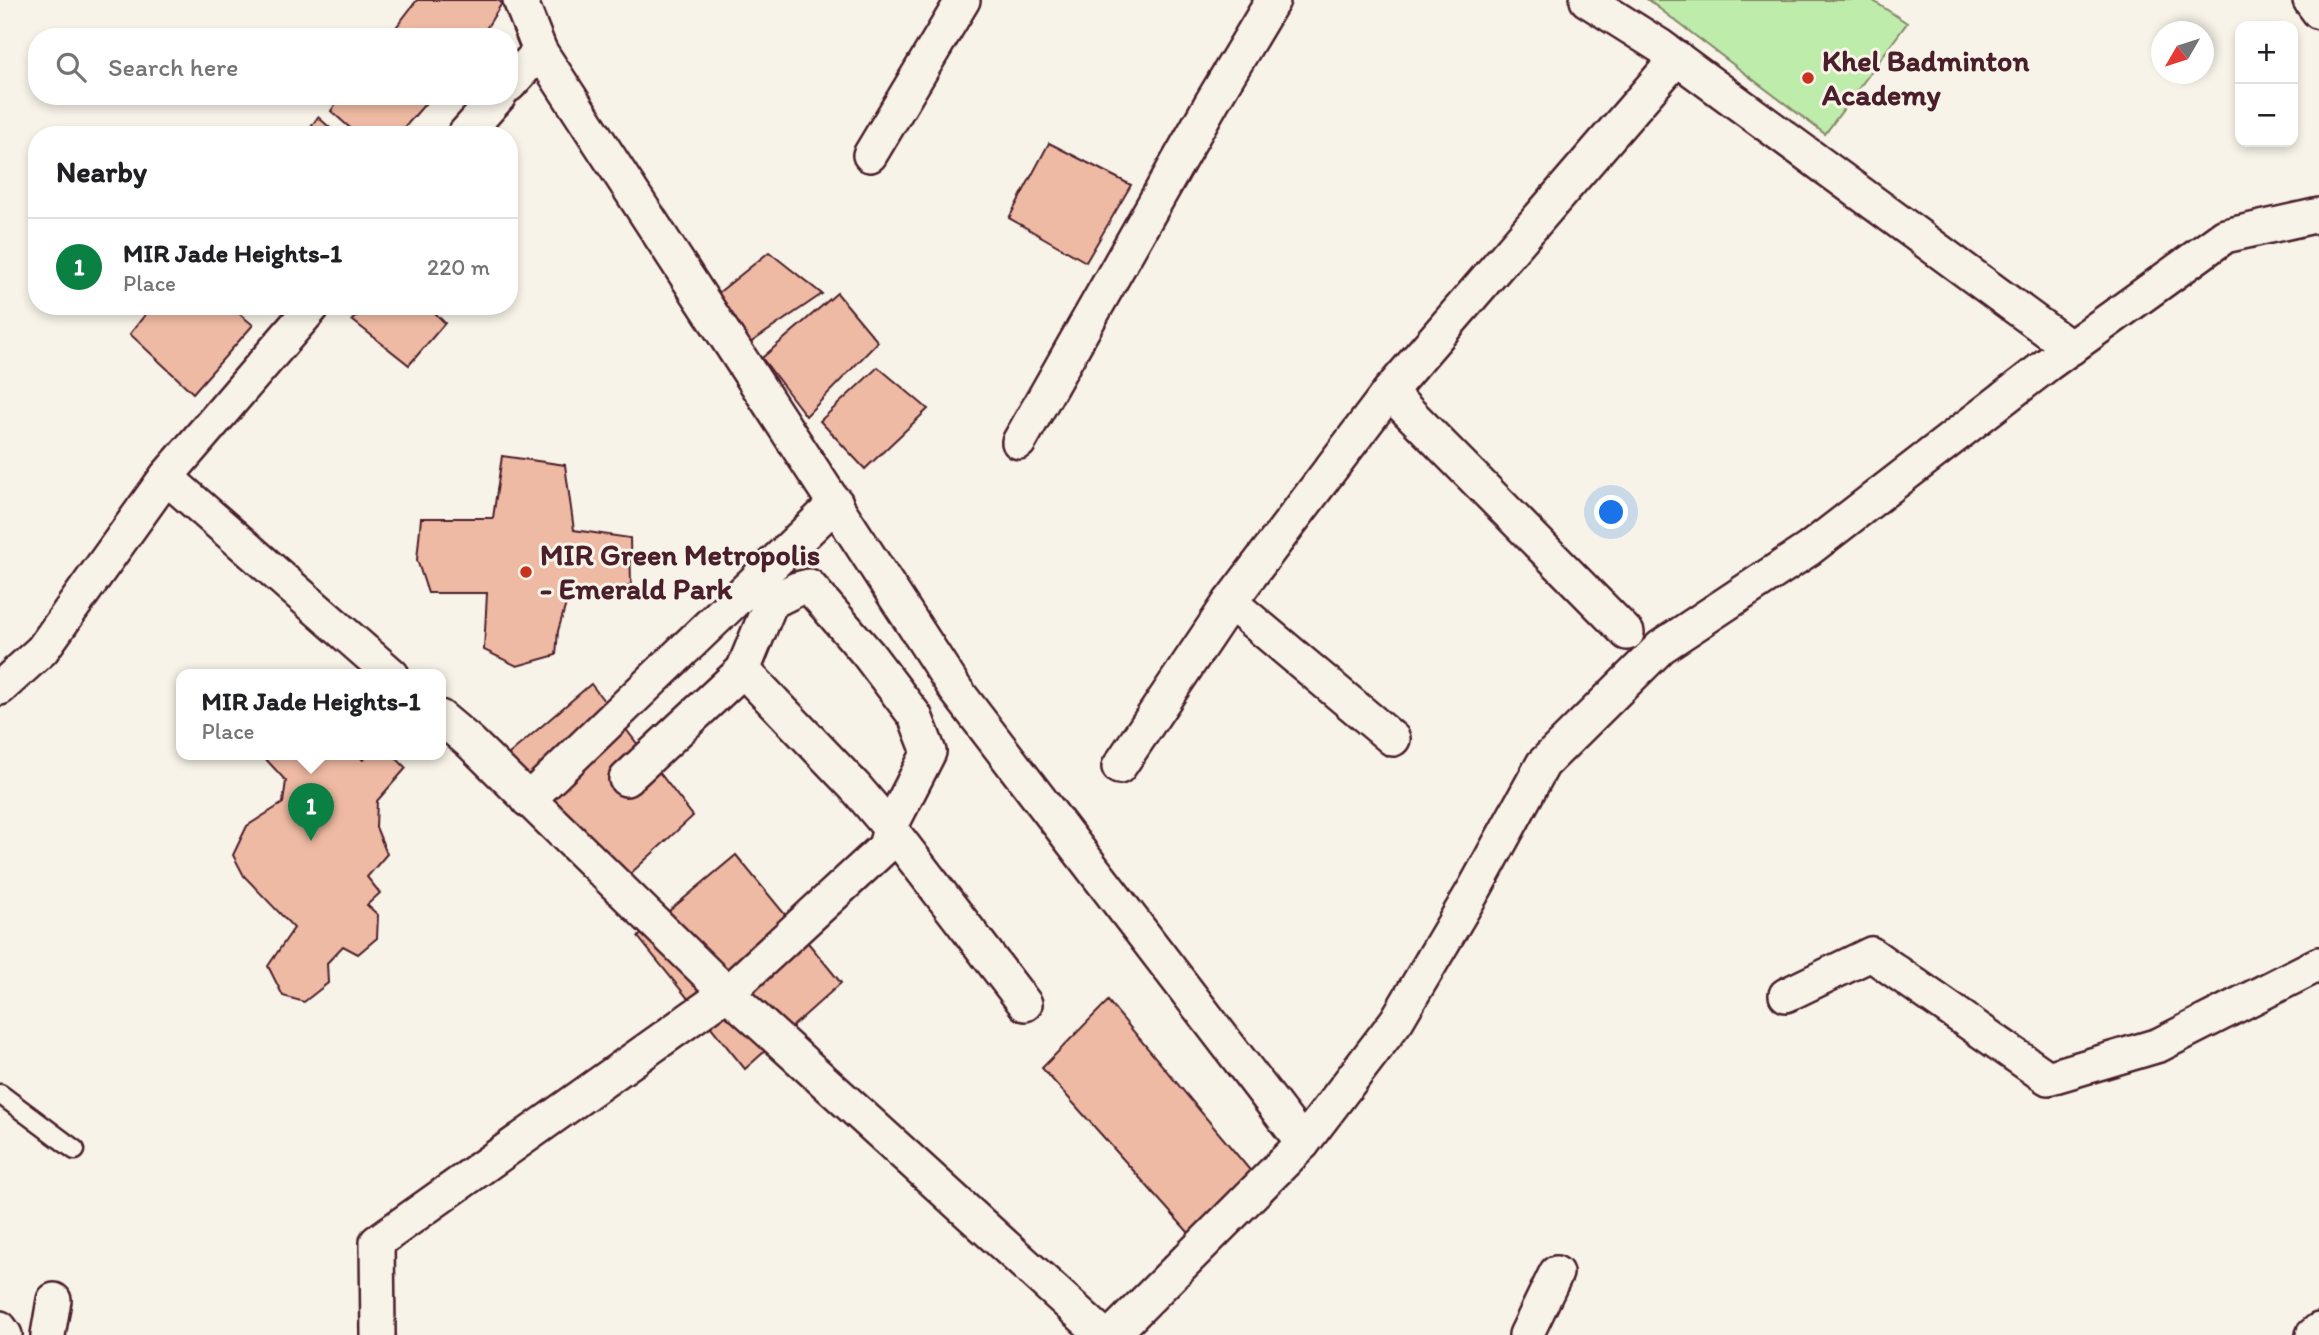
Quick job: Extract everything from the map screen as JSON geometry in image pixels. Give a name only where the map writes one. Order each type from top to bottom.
[{"type":"street","points":[[520,0],[540,51],[956,690],[1303,1143]]},
{"type":"street","points":[[870,155],[963,0]]},
{"type":"street","points":[[1019,442],[1273,0]]},
{"type":"street","points":[[1587,0],[1677,58],[2071,348]]},
{"type":"street","points":[[2310,0],[2319,12]]},
{"type":"street","points":[[518,75],[540,51]]},
{"type":"street","points":[[1119,767],[1230,602],[1389,392],[1677,58]]},
{"type":"street","points":[[472,126],[491,105]]},
{"type":"street","points":[[1112,1335],[1303,1143],[1397,1020],[1544,764],[1661,647],[1809,549],[2071,348],[2225,236],[2319,215]]},
{"type":"street","points":[[0,688],[41,649],[166,477],[305,315]]},
{"type":"street","points":[[1389,392],[1627,633]]},
{"type":"street","points":[[166,477],[385,669]]},
{"type":"street","points":[[528,800],[836,503]]},
{"type":"street","points":[[378,1335],[377,1242],[727,993],[884,847],[890,828],[929,751],[915,716],[868,654],[809,586],[771,602],[743,670],[626,779]]},
{"type":"street","points":[[1230,602],[1393,739]]},
{"type":"street","points":[[743,670],[856,788],[890,828],[1025,1004]]},
{"type":"street","points":[[446,723],[727,993],[1103,1335]]},
{"type":"street","points":[[1786,995],[1871,954],[2048,1078],[2159,1045],[2319,964]]},
{"type":"street","points":[[1526,1335],[1556,1273]]},
{"type":"street","points":[[48,1335],[54,1300]]},
{"type":"street","points":[[0,1328],[5,1335]]},
{"type":"street","points":[[2313,1335],[2319,1330]]},
{"type":"lane","points":[[0,1094],[75,1150]]},
{"type":"green space","name":"Khel Badminton Academy","points":[[1648,0],[1872,0],[1907,23],[1825,134]]},
{"type":"building","points":[[417,0],[497,0],[502,3],[487,28],[396,28]]},
{"type":"building","points":[[335,105],[424,105],[406,126],[348,126],[331,111]]},
{"type":"building","points":[[318,117],[328,126],[312,126]]},
{"type":"building","points":[[1049,143],[1131,185],[1086,262],[1009,218]]},
{"type":"building","points":[[769,252],[822,294],[750,343],[717,294]]},
{"type":"building","points":[[837,293],[878,342],[806,416],[762,358]]},
{"type":"building","points":[[145,315],[241,315],[253,325],[193,393],[130,334]]},
{"type":"building","points":[[358,315],[437,315],[445,323],[409,365],[352,320]]},
{"type":"building","points":[[878,367],[928,409],[865,469],[820,421]]},
{"type":"building","name":"MIR Green Metropolis - Emerald Park","points":[[502,456],[565,465],[574,530],[630,538],[631,585],[568,597],[558,631],[556,655],[517,666],[484,650],[487,593],[428,593],[417,560],[421,518],[493,518]]},
{"type":"building","points":[[591,684],[693,816],[605,897],[495,766]]},
{"type":"building","points":[[267,760],[398,760],[406,768],[377,801],[376,827],[387,854],[367,877],[380,893],[367,905],[378,915],[377,938],[358,954],[343,946],[327,963],[328,983],[304,1002],[283,996],[268,966],[294,928],[244,876],[233,855],[247,826],[283,803],[286,781]]},
{"type":"building","points":[[736,855],[841,983],[745,1069],[638,937]]},
{"type":"building","points":[[1108,1001],[1259,1181],[1196,1241],[1042,1068]]},
{"type":"place","name":"Khel Badminton Academy","points":[[1808,78]]},
{"type":"place","name":"MIR Green Metropolis - Emerald Park","points":[[526,572]]},
{"type":"place","name":"MIR Jade Heights-1","points":[[311,841]]}]
